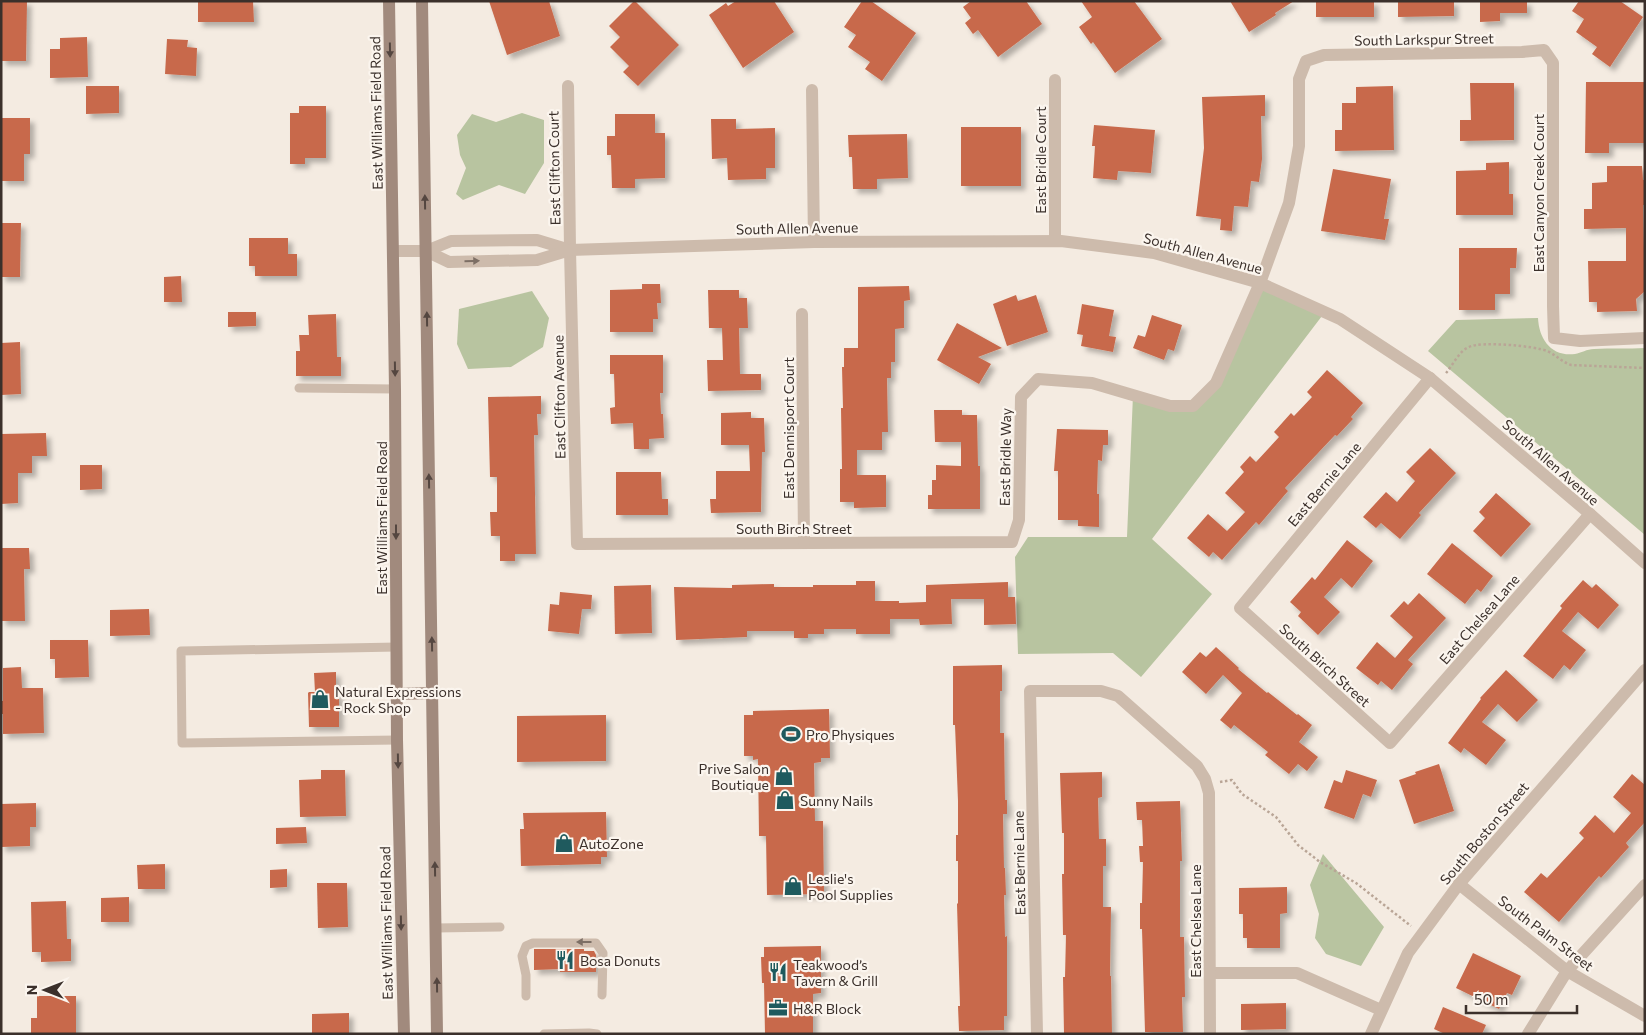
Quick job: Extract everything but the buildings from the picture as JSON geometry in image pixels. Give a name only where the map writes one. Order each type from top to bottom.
[{"type":"main road","name":"East Williams Field Road","points":[[389,1],[395,389],[397,740],[404,1034]]},
{"type":"main road","points":[[422,1],[438,1034]]},
{"type":"main road","points":[[397,694],[433,693]]},
{"type":"street","name":"South Larkspur Street","points":[[1260,283],[1289,203],[1299,146],[1299,79],[1306,61],[1324,55],[1544,50]]},
{"type":"street","name":"East Canyon Creek Court","points":[[1544,50],[1552,63],[1554,338],[1580,341],[1645,338]]},
{"type":"street","name":"East Bridle Court","points":[[1055,80],[1055,241]]},
{"type":"street","name":"East Clifton Court","points":[[568,86],[570,250]]},
{"type":"street","points":[[812,90],[814,242]]},
{"type":"street","name":"South Allen Avenue","points":[[393,251],[426,251],[451,241],[528,240],[537,240],[570,250]]},
{"type":"street","name":"South Allen Avenue","points":[[426,251],[449,262],[537,260],[570,250],[814,242],[1055,241],[1154,253],[1260,283],[1340,319],[1434,381],[1645,563]]},
{"type":"street","name":"East Clifton Avenue","points":[[570,250],[577,544]]},
{"type":"street","name":"East Bridle Way","points":[[1012,542],[1019,520],[1021,397],[1038,380],[1092,383],[1170,406],[1193,406],[1216,383],[1260,283]]},
{"type":"street","name":"East Dennisport Court","points":[[802,314],[804,543]]},
{"type":"street","name":"East Bernie Lane","points":[[1240,608],[1434,381]]},
{"type":"street","name":"East Chelsea Lane","points":[[1390,743],[1590,514]]},
{"type":"street","name":"South Birch Street","points":[[577,544],[1012,542]]},
{"type":"street","name":"South Birch Street","points":[[1240,608],[1390,743]]},
{"type":"street","name":"South Boston Street","points":[[1371,1034],[1408,953],[1459,884],[1645,670]]},
{"type":"street","name":"East Bernie Lane","points":[[1037,1034],[1030,691],[1100,691],[1118,696],[1197,766],[1206,781]]},
{"type":"street","name":"East Chelsea Lane","points":[[1206,781],[1209,793],[1210,1034]]},
{"type":"street","name":"South Palm Street","points":[[1459,884],[1567,971],[1645,1016]]},
{"type":"street","points":[[1528,1034],[1567,971],[1645,885]]},
{"type":"street","points":[[1210,973],[1296,973],[1381,1010]]},
{"type":"lane","points":[[299,388],[395,389]]},
{"type":"lane","points":[[397,647],[181,650],[182,743],[397,740]]},
{"type":"lane","points":[[436,928],[500,926]]},
{"type":"lane","points":[[526,996],[526,975],[522,956],[526,946],[533,942],[596,943],[603,953],[602,995]]},
{"type":"lane","points":[[544,1034],[597,1034]]},
{"type":"path","points":[[1434,381],[1468,347],[1476,345],[1494,344],[1542,349],[1563,363],[1571,365],[1645,368]]},
{"type":"path","points":[[1206,781],[1232,780],[1242,794],[1276,816],[1298,845],[1320,862],[1356,883],[1422,935]]},
{"type":"green space","points":[[522,113],[544,120],[544,163],[525,194],[499,185],[463,200],[456,194],[466,168],[460,155],[457,135],[472,114],[496,122]]},
{"type":"green space","points":[[1260,283],[1325,312],[1152,539],[1212,594],[1141,677],[1113,653],[1018,654],[1015,557],[1028,537],[1127,537],[1133,395],[1193,406],[1216,383]]},
{"type":"green space","points":[[532,291],[549,318],[543,347],[511,367],[468,369],[457,344],[459,309]]},
{"type":"green space","points":[[1538,318],[1544,339],[1548,345],[1559,353],[1575,354],[1591,349],[1645,348],[1645,535],[1428,351],[1456,320]]},
{"type":"green space","points":[[1323,854],[1384,927],[1361,966],[1326,954],[1315,938],[1319,914],[1310,885]]},
{"type":"place","name":"Natural Expressions - Rock Shop","points":[[320,699]]},
{"type":"place","name":"Pro Physiques","points":[[791,734]]},
{"type":"place","name":"Prive Salon Boutique","points":[[784,776]]},
{"type":"place","name":"Sunny Nails","points":[[785,800]]},
{"type":"place","name":"AutoZone","points":[[564,843]]},
{"type":"place","name":"Leslie's Pool Supplies","points":[[793,886]]},
{"type":"place","name":"Bosa Donuts","points":[[565,960]]},
{"type":"place","name":"Teakwood’s Tavern & Grill","points":[[778,972]]},
{"type":"place","name":"H&R Block","points":[[778,1008]]}]
